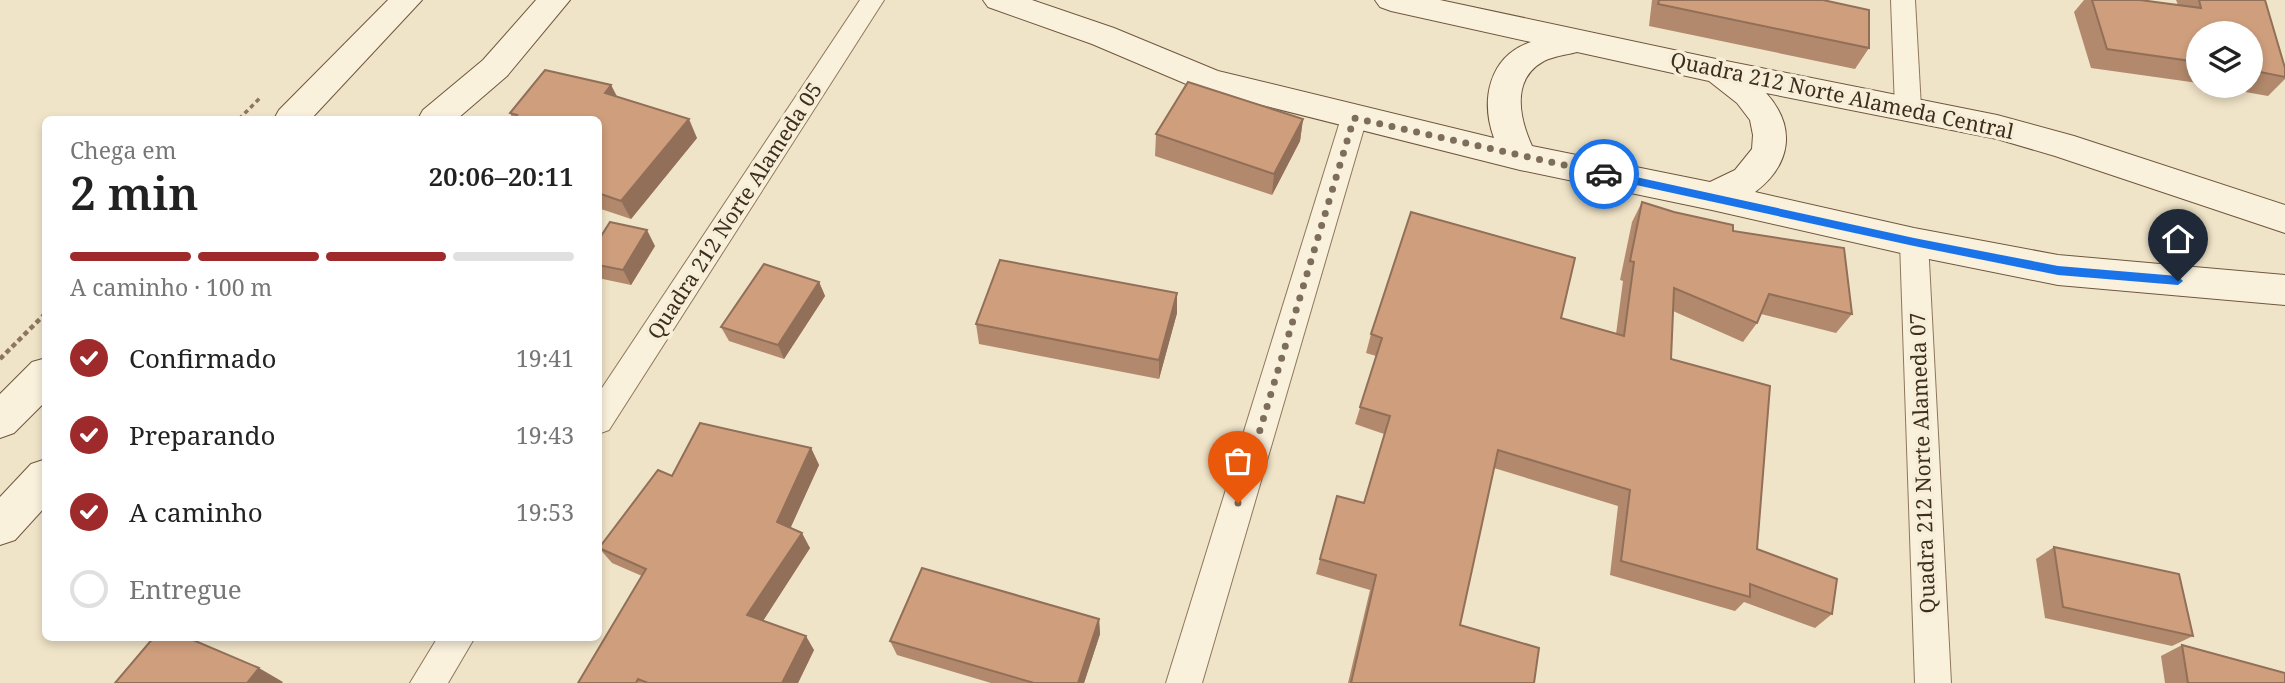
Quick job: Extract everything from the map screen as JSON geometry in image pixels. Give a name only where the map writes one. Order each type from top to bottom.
[{"type":"street","points":[[294,116],[406,0]]},
{"type":"street","points":[[439,116],[495,68],[554,0]]},
{"type":"street","name":"Quadra 212 Norte Alameda 05","points":[[602,415],[872,0]]},
{"type":"street","points":[[999,0],[1103,36],[1210,81],[1520,157],[1712,196],[1914,242],[2058,270],[2285,290]]},
{"type":"street","name":"Quadra 212 Norte Alameda Central","points":[[1391,0],[1716,71],[1997,127],[2062,145],[2285,219]]},
{"type":"street","points":[[1903,0],[1908,108]]},
{"type":"street","points":[[1520,157],[1509,138],[1504,122],[1506,85],[1515,67],[1531,54],[1577,41]]},
{"type":"street","points":[[1712,196],[1747,179],[1768,150],[1771,134],[1766,115],[1757,101],[1741,86],[1716,71]]},
{"type":"street","points":[[1185,683],[1354,118]]},
{"type":"street","name":"Quadra 212 Norte Alameda 07","points":[[1914,242],[1933,683]]},
{"type":"street","points":[[0,421],[42,378]]},
{"type":"street","points":[[0,526],[42,481]]},
{"type":"street","points":[[429,683],[455,641]]},
{"type":"path","points":[[0,359],[42,317]]},
{"type":"building","points":[[1659,0],[1823,0],[1869,10],[1869,48],[1658,4]]},
{"type":"building","points":[[2092,0],[2140,0],[2201,8],[2199,0],[2265,0],[2285,68],[2285,77],[2263,73],[2263,21],[2186,21],[2186,60],[2107,49]]},
{"type":"building","points":[[545,70],[611,85],[605,93],[689,119],[621,201],[602,194],[602,116],[516,116],[510,113]]},
{"type":"building","points":[[1188,82],[1303,119],[1274,174],[1156,134]]},
{"type":"building","points":[[1642,202],[1733,225],[1733,231],[1844,248],[1852,314],[1769,294],[1757,323],[1674,288],[1671,359],[1770,386],[1757,549],[1837,579],[1832,614],[1750,584],[1750,597],[1621,561],[1630,490],[1498,450],[1460,625],[1539,648],[1534,683],[1351,683],[1376,575],[1320,559],[1337,496],[1364,503],[1390,416],[1360,407],[1382,338],[1371,334],[1411,212],[1575,258],[1561,318],[1624,336],[1634,262],[1630,261]]},
{"type":"building","points":[[610,222],[647,230],[623,270],[602,266],[602,235]]},
{"type":"building","points":[[1000,260],[1177,293],[1159,360],[976,324]]},
{"type":"building","points":[[764,264],[819,282],[778,345],[721,327]]},
{"type":"building","points":[[700,423],[811,448],[777,522],[802,533],[747,615],[806,636],[782,683],[648,683],[638,679],[636,683],[578,683],[646,569],[602,549],[602,544],[658,470],[672,476]]},
{"type":"building","points":[[2054,547],[2179,574],[2193,636],[2063,607]]},
{"type":"building","points":[[922,568],[1099,619],[1078,683],[1034,683],[890,641]]},
{"type":"building","points":[[151,641],[195,641],[259,668],[247,683],[115,683]]},
{"type":"building","points":[[2182,645],[2285,673],[2285,683],[2188,683]]},
{"type":"way so far","points":[[1238,503],[1354,118],[1604,174]]},
{"type":"route","points":[[1604,174],[1914,242],[2058,270],[2178,281]]}]
